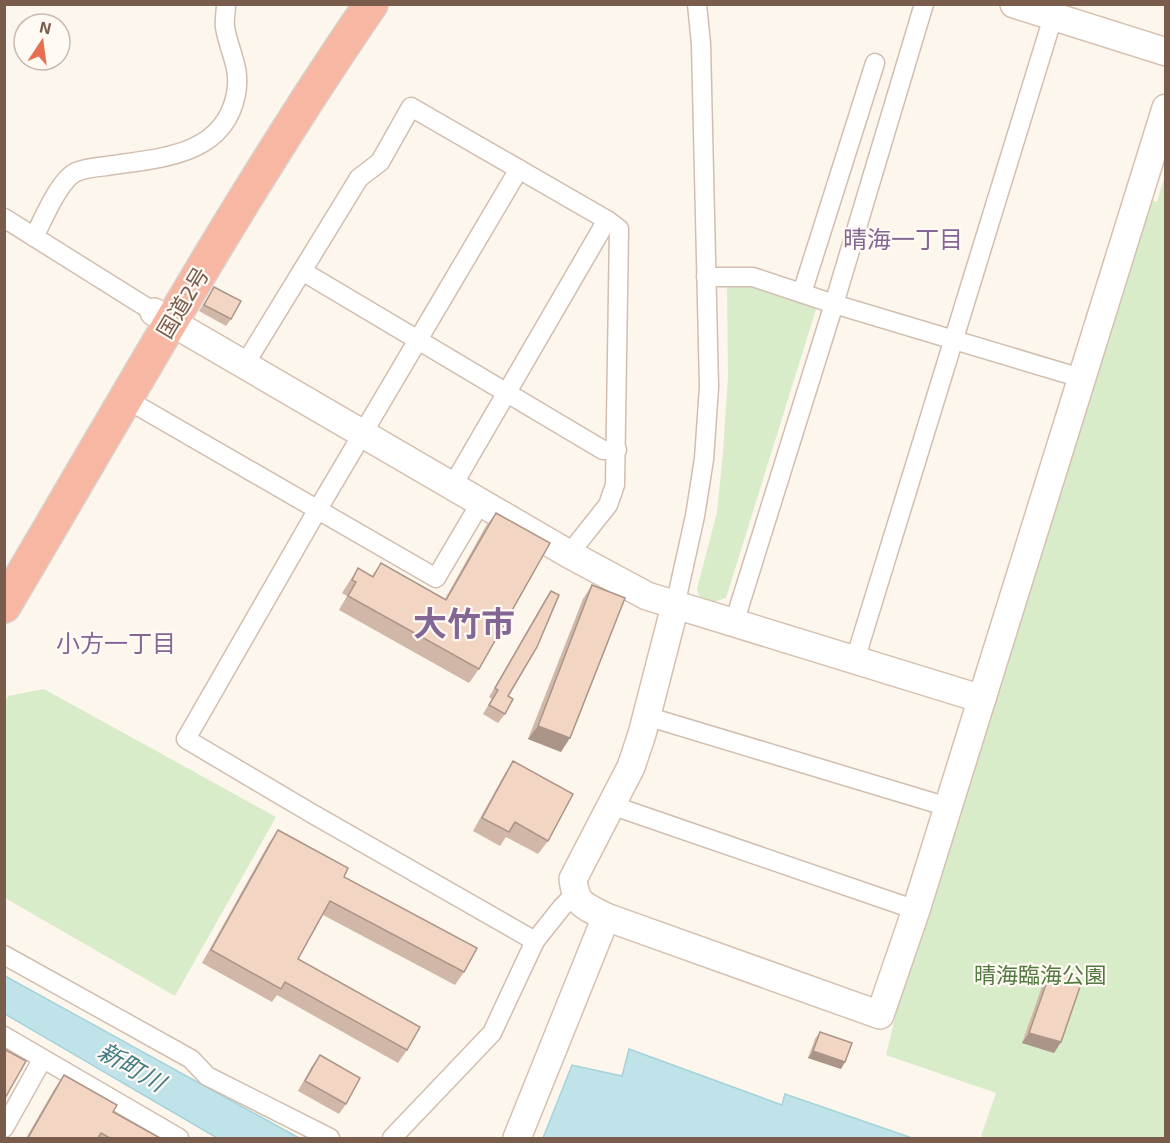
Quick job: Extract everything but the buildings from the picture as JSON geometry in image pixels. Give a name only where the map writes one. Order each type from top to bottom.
[{"type":"highway","name":"国道2号","points":[[4,606],[126,399],[162,316],[246,157],[350,4]]},
{"type":"highway","name":"国道2号","points":[[4,569],[162,316],[371,4]]},
{"type":"street","points":[[34,237],[63,184],[74,172],[171,156],[194,149],[207,140],[221,125],[230,113],[238,78],[237,64],[225,27],[226,4]]},
{"type":"street","points":[[697,4],[701,44],[709,387],[704,459],[696,516],[675,606],[631,767],[573,879],[574,895],[583,905],[606,916],[880,1015],[916,910],[1166,108]]},
{"type":"street","points":[[734,623],[834,304],[924,4]]},
{"type":"street","points":[[1014,4],[1166,52]]},
{"type":"street","points":[[855,660],[1053,16]]},
{"type":"street","points":[[802,293],[875,63]]},
{"type":"street","points":[[245,364],[359,178],[380,162],[411,107],[607,220],[619,229],[615,484],[608,505],[569,554]]},
{"type":"street","points":[[519,169],[318,509],[186,739],[310,813],[535,941]]},
{"type":"street","points":[[4,218],[162,316],[569,554],[647,596],[982,699]]},
{"type":"street","points":[[453,485],[607,220]]},
{"type":"street","points":[[302,271],[603,450],[617,450]]},
{"type":"street","points":[[706,277],[753,277],[834,304],[1081,378]]},
{"type":"street","points":[[126,399],[436,578],[481,502]]},
{"type":"street","points":[[646,716],[948,807]]},
{"type":"street","points":[[611,805],[916,910]]},
{"type":"street","points":[[393,1138],[492,1033],[535,941],[574,895]]},
{"type":"street","points":[[519,1136],[606,916]]},
{"type":"street","points":[[4,955],[191,1059],[207,1076],[330,1138]]},
{"type":"street","points":[[4,1036],[179,1138]]},
{"type":"street","points":[[4,1128],[42,1060]]},
{"type":"green space","name":"晴海臨海公園","points":[[1165,175],[1165,1138],[986,1138],[981,1136],[996,1093],[886,1055],[898,1005],[1067,472],[1150,200],[1157,202]]},
{"type":"green space","points":[[727,286],[753,286],[818,303],[726,598],[714,602],[700,598],[697,589],[717,512],[723,453],[728,377]]},
{"type":"green space","points":[[44,689],[276,817],[175,996],[5,898],[5,703],[8,696]]},
{"type":"water","name":"新町川","points":[[5,976],[299,1138],[217,1138],[5,1014]]},
{"type":"water","points":[[629,1049],[782,1105],[785,1094],[912,1138],[543,1138],[572,1065],[622,1076]]},
{"type":"district","name":"晴海一丁目","points":[[903,238]]},
{"type":"district","name":"大竹市","points":[[464,622]]},
{"type":"district","name":"小方一丁目","points":[[116,642]]}]
